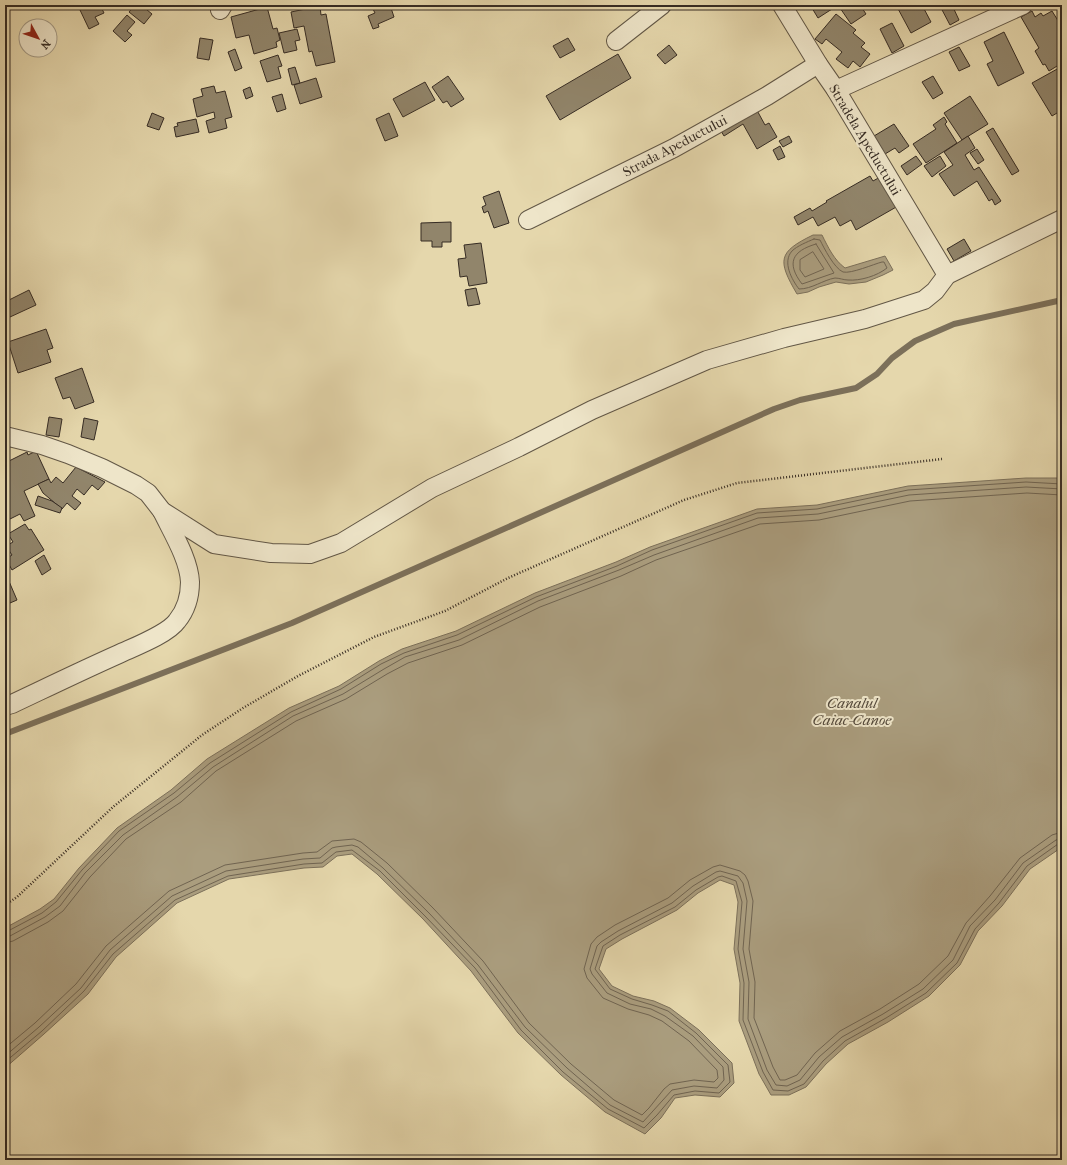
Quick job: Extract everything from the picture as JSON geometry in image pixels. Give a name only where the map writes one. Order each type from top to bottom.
[{"type":"street","points":[[616,41],[662,5]]},
{"type":"street","name":"Stradela Apeductului","points":[[782,5],[818,64],[836,90],[946,276]]},
{"type":"street","points":[[836,90],[1022,5]]},
{"type":"street","name":"Strada Apeductului","points":[[528,220],[674,148],[767,96],[818,64]]},
{"type":"street","points":[[162,511],[214,544],[271,553],[310,554],[341,543],[432,488],[519,447],[592,410],[707,360],[784,338],[865,319],[924,300],[935,291],[946,276],[1062,218]]},
{"type":"street","points":[[5,436],[42,445],[68,454],[102,468],[136,485],[148,493],[162,511],[187,565],[190,581],[189,596],[184,610],[177,622],[164,632],[5,706]]},
{"type":"path","points":[[5,905],[17,897],[112,807],[202,735],[243,708],[298,676],[374,637],[445,610],[508,578],[677,502],[737,482],[942,458]]},
{"type":"water","points":[[813,235],[822,235],[834,257],[845,268],[885,256],[893,270],[866,282],[849,284],[836,282],[808,292],[797,294],[786,273],[784,258],[787,252],[793,247]]},
{"type":"water","name":"Canalul Caiac-Canoe","points":[[1026,478],[1058,478],[1062,480],[1062,847],[1030,869],[1002,906],[978,931],[960,965],[929,996],[888,1022],[848,1044],[826,1064],[806,1087],[789,1095],[771,1095],[759,1074],[739,1021],[740,983],[734,949],[738,902],[734,885],[720,880],[698,893],[677,910],[606,949],[599,969],[612,986],[633,996],[654,1001],[670,1008],[699,1030],[732,1063],[734,1083],[720,1097],[695,1095],[675,1098],[661,1118],[645,1134],[605,1112],[561,1075],[518,1033],[471,971],[423,919],[377,874],[352,854],[337,856],[323,867],[304,868],[229,879],[177,903],[116,957],[88,994],[5,1068],[5,928],[40,909],[54,899],[79,868],[117,828],[171,790],[207,759],[289,708],[339,686],[379,661],[402,649],[456,631],[535,593],[616,562],[650,547],[757,509],[817,505],[908,486]]},
{"type":"building","points":[[90,5],[100,5],[104,13],[95,17],[99,24],[89,29],[80,10]]},
{"type":"building","points":[[135,5],[141,5],[152,14],[144,24],[129,12]]},
{"type":"building","points":[[371,5],[390,5],[394,17],[378,24],[379,27],[373,29],[368,16],[375,13]]},
{"type":"building","points":[[816,5],[830,5],[832,9],[818,18],[812,8]]},
{"type":"building","points":[[838,5],[860,5],[866,14],[851,24]]},
{"type":"building","points":[[896,5],[922,5],[931,22],[911,33]]},
{"type":"building","points":[[952,5],[959,20],[950,25],[940,6]]},
{"type":"building","points":[[320,6],[321,15],[326,14],[335,62],[316,66],[312,51],[309,52],[304,26],[294,28],[291,12]]},
{"type":"building","points":[[267,7],[273,29],[277,28],[280,40],[276,42],[277,47],[254,54],[249,35],[236,38],[231,17]]},
{"type":"building","points":[[1032,11],[1035,17],[1041,13],[1043,16],[1052,11],[1062,27],[1062,63],[1049,71],[1045,64],[1043,65],[1035,51],[1039,48],[1021,17]]},
{"type":"building","points":[[836,14],[856,30],[853,33],[865,43],[861,47],[870,54],[860,67],[853,61],[848,68],[836,59],[842,52],[826,39],[822,44],[815,39]]},
{"type":"building","points":[[127,15],[135,22],[127,31],[132,35],[125,42],[113,31]]},
{"type":"building","points":[[892,23],[904,46],[892,53],[880,29]]},
{"type":"building","points":[[297,29],[300,40],[295,41],[297,50],[284,53],[279,33]]},
{"type":"building","points":[[1004,32],[1024,73],[998,86],[987,64],[993,61],[984,42]]},
{"type":"building","points":[[200,38],[213,40],[209,60],[197,58]]},
{"type":"building","points":[[568,38],[575,50],[560,58],[553,46]]},
{"type":"building","points":[[669,45],[677,55],[665,64],[657,55]]},
{"type":"building","points":[[959,47],[970,66],[959,71],[949,52]]},
{"type":"building","points":[[235,49],[242,68],[235,71],[228,52]]},
{"type":"building","points":[[618,54],[631,78],[560,120],[546,96]]},
{"type":"building","points":[[278,55],[282,66],[278,67],[281,78],[267,82],[260,61]]},
{"type":"building","points":[[295,67],[300,83],[292,85],[288,69]]},
{"type":"building","points":[[1059,68],[1062,73],[1062,110],[1052,116],[1032,83]]},
{"type":"building","points":[[448,76],[464,99],[451,107],[447,101],[443,103],[432,87]]},
{"type":"building","points":[[933,76],[943,93],[933,99],[922,82]]},
{"type":"building","points":[[316,78],[322,97],[300,104],[294,85]]},
{"type":"building","points":[[425,82],[435,100],[403,117],[393,99]]},
{"type":"building","points":[[214,86],[216,93],[225,91],[232,117],[225,119],[227,128],[209,133],[206,121],[215,118],[214,112],[197,117],[193,99],[203,96],[201,89]]},
{"type":"building","points":[[250,87],[253,96],[246,99],[243,90]]},
{"type":"building","points":[[282,94],[286,109],[277,112],[272,97]]},
{"type":"building","points":[[970,96],[988,124],[962,140],[944,113]]},
{"type":"building","points":[[753,103],[765,125],[769,123],[777,137],[757,149],[743,124],[724,136],[717,124]]},
{"type":"building","points":[[152,113],[164,118],[159,130],[147,126]]},
{"type":"building","points":[[389,113],[398,136],[385,141],[376,119]]},
{"type":"building","points":[[944,117],[947,122],[945,124],[957,143],[926,163],[913,144],[936,129],[933,125]]},
{"type":"building","points":[[196,119],[199,132],[176,137],[174,127],[178,126],[177,123]]},
{"type":"building","points":[[894,124],[909,146],[899,153],[895,148],[885,154],[874,136]]},
{"type":"building","points":[[993,128],[1019,171],[1012,175],[986,132]]},
{"type":"building","points":[[789,136],[792,142],[783,147],[779,141]]},
{"type":"building","points":[[968,136],[975,148],[965,155],[974,170],[979,167],[1001,201],[995,205],[992,199],[989,201],[977,181],[954,196],[939,174],[953,165],[944,152]]},
{"type":"building","points":[[780,146],[785,157],[778,160],[773,150]]},
{"type":"building","points":[[977,149],[984,160],[978,164],[970,153]]},
{"type":"building","points":[[916,156],[922,164],[907,175],[901,166]]},
{"type":"building","points":[[940,156],[946,166],[932,177],[924,166]]},
{"type":"building","points":[[870,176],[873,181],[882,176],[898,206],[856,230],[851,220],[840,226],[835,217],[818,226],[813,217],[798,225],[794,217],[810,208],[812,211],[827,202],[826,201]]},
{"type":"building","points":[[499,191],[509,223],[494,228],[488,211],[484,213],[482,207],[486,205],[483,197]]},
{"type":"building","points":[[451,222],[451,242],[442,242],[442,247],[432,247],[432,241],[421,241],[421,223]]},
{"type":"building","points":[[964,239],[971,251],[954,261],[947,249]]},
{"type":"building","points":[[481,243],[487,283],[469,286],[467,276],[460,277],[458,259],[466,258],[464,245]]},
{"type":"building","points":[[476,288],[480,304],[468,306],[465,290]]},
{"type":"building","points":[[29,290],[36,305],[10,317],[5,306],[5,302]]},
{"type":"building","points":[[46,329],[53,348],[47,350],[51,362],[18,373],[8,342]]},
{"type":"building","points":[[82,368],[94,402],[75,409],[70,397],[63,399],[55,378]]},
{"type":"building","points":[[49,417],[62,419],[59,437],[46,435]]},
{"type":"building","points":[[84,418],[98,421],[94,440],[81,437]]},
{"type":"building","points":[[36,451],[49,479],[24,491],[35,516],[24,521],[20,514],[8,520],[5,514],[5,463],[27,452],[28,455]]},
{"type":"building","points":[[76,467],[105,482],[98,490],[92,485],[84,495],[77,489],[72,496],[81,503],[75,510],[67,503],[62,509],[43,493],[38,484],[49,479],[51,483],[56,477],[63,483]]},
{"type":"building","points":[[38,496],[52,501],[62,508],[60,513],[35,505]]},
{"type":"building","points":[[25,524],[29,530],[31,529],[44,550],[12,570],[6,559],[12,555],[6,546],[13,542],[8,534]]},
{"type":"building","points":[[44,555],[51,569],[42,575],[35,561]]},
{"type":"building","points":[[5,572],[17,600],[10,603],[5,591]]},
{"type":"waterway","points":[[5,734],[292,623],[774,409],[800,400],[856,388],[877,374],[892,358],[915,341],[954,324],[1062,300]]}]
